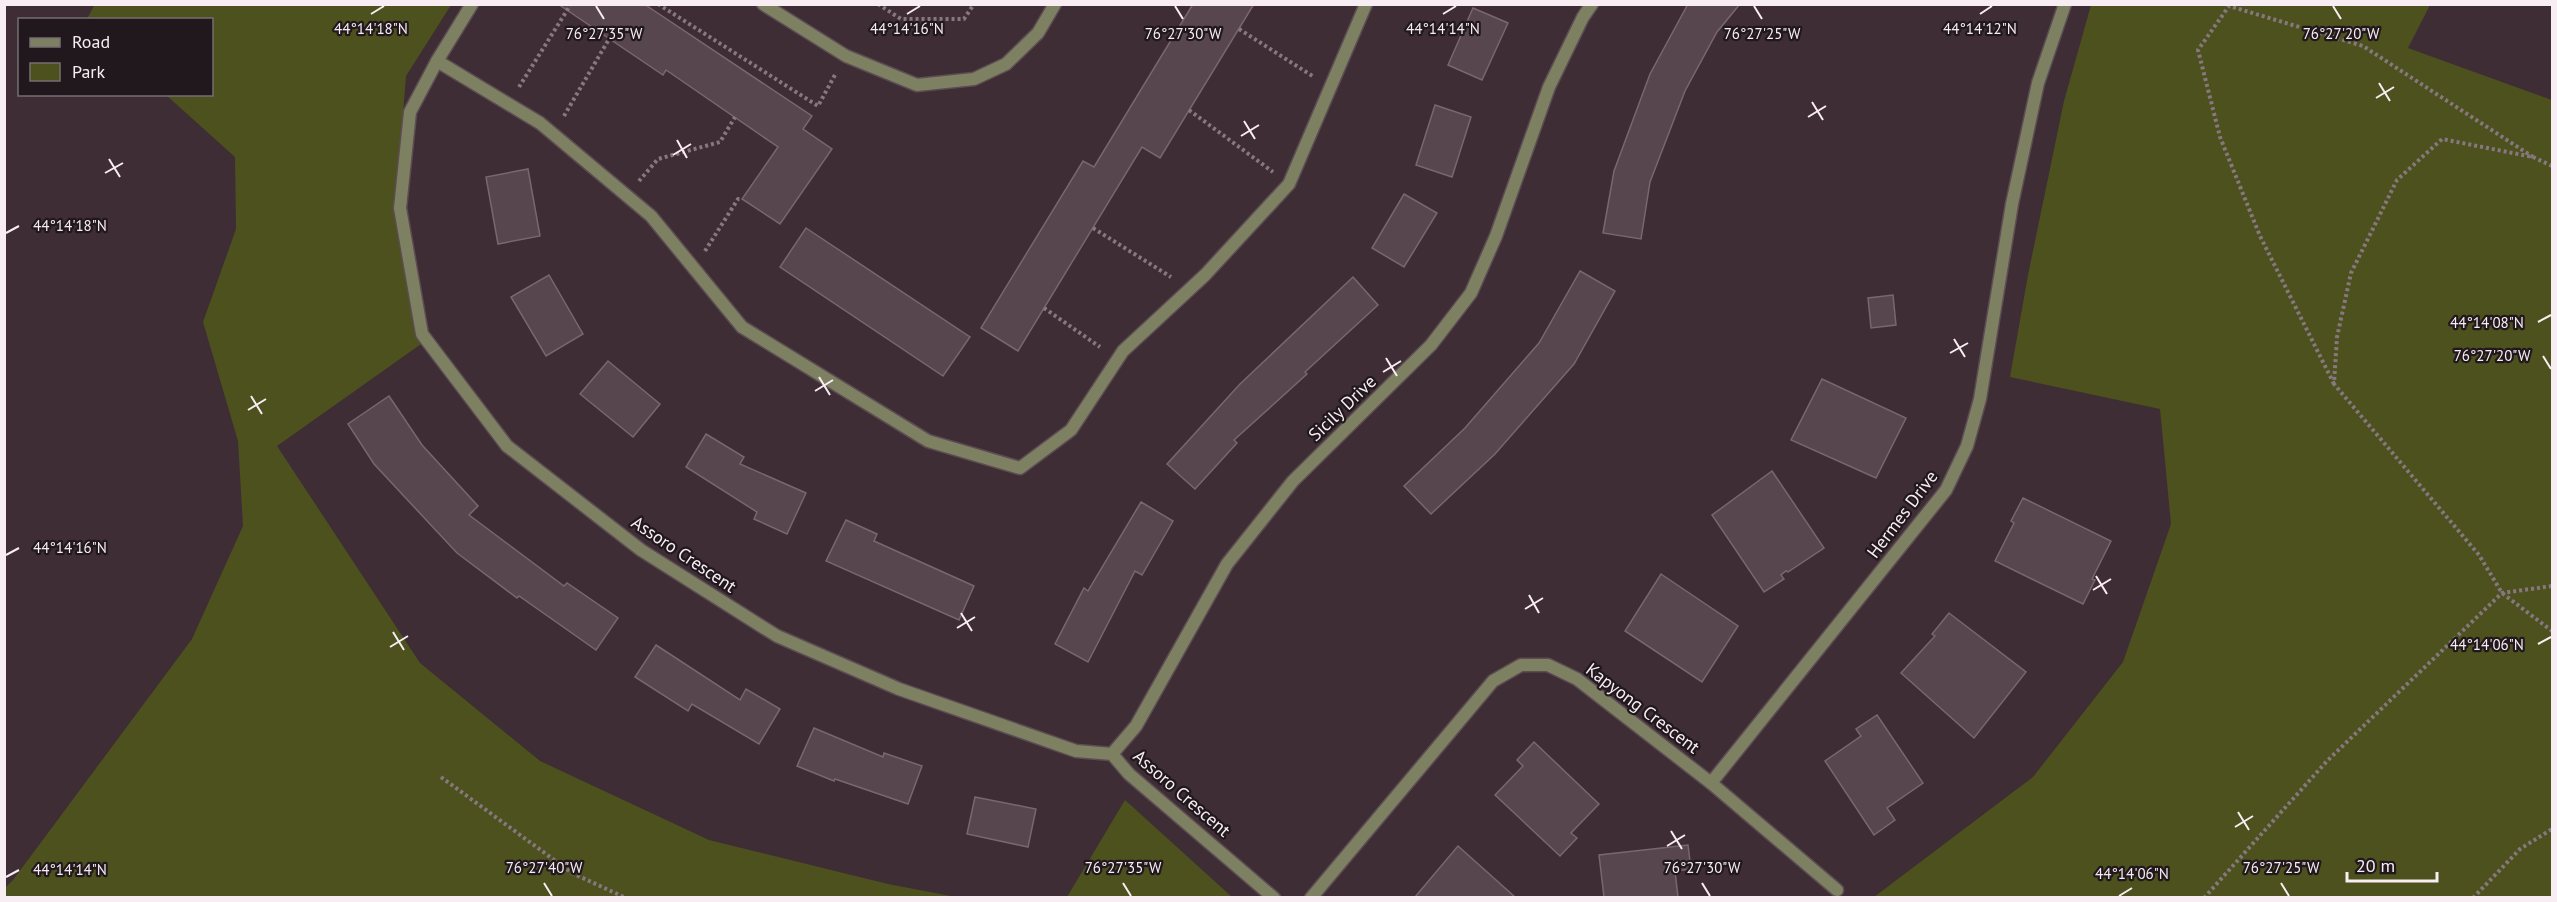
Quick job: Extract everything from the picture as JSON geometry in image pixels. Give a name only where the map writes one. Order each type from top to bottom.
[{"type":"street","name":"Assoro Crescent","points":[[472,4],[437,61],[410,112],[400,208],[422,334],[507,447],[641,550],[777,636],[899,689],[1076,751],[1112,754],[1130,774],[1274,897]]},
{"type":"street","points":[[763,4],[846,56],[917,85],[974,79],[1006,64],[1038,33],[1055,4]]},
{"type":"street","points":[[437,61],[540,123],[651,216],[742,327],[928,441],[1020,468],[1071,430],[1123,351],[1190,289],[1289,184],[1332,89],[1366,4]]},
{"type":"street","name":"Sicily Drive","points":[[1112,754],[1136,726],[1227,564],[1293,481],[1431,345],[1471,293],[1496,236],[1549,87],[1583,17],[1592,4]]},
{"type":"street","name":"Hermes Drive","points":[[1711,783],[1946,490],[1967,446],[1980,399],[2012,204],[2038,83],[2065,4]]},
{"type":"street","name":"Kapyong Crescent","points":[[1311,897],[1493,681],[1521,665],[1548,665],[1576,679],[1711,783],[1837,890]]},
{"type":"path","points":[[508,104],[571,4]]},
{"type":"path","points":[[658,4],[818,106],[846,56]]},
{"type":"path","points":[[878,4],[902,20],[964,19],[974,4]]},
{"type":"path","points":[[2553,166],[2533,157],[2363,46],[2229,6],[2198,50],[2220,137],[2260,236],[2334,384],[2479,555],[2502,593],[2553,631]]},
{"type":"path","points":[[1239,29],[1332,89]]},
{"type":"path","points":[[553,134],[609,39]]},
{"type":"path","points":[[1189,110],[1289,184]]},
{"type":"path","points":[[627,196],[658,159],[720,142],[735,117]]},
{"type":"path","points":[[2334,384],[2337,337],[2351,273],[2397,180],[2442,139],[2533,157]]},
{"type":"path","points":[[693,268],[738,199],[742,199]]},
{"type":"path","points":[[1093,228],[1190,289]]},
{"type":"path","points":[[1044,309],[1118,359]]},
{"type":"path","points":[[2204,897],[2327,761],[2502,593],[2553,586]]},
{"type":"path","points":[[441,777],[572,873],[626,897]]},
{"type":"path","points":[[2473,897],[2520,849],[2553,830]]},
{"type":"green space","points":[[95,4],[451,5],[406,76],[398,175],[406,254],[431,337],[277,446],[420,663],[540,761],[709,840],[888,884],[956,897],[5,898],[5,888],[192,639],[243,526],[238,441],[203,322],[236,229],[235,157],[167,96],[213,96],[213,18],[88,18]]},
{"type":"green space","points":[[2091,5],[2430,5],[2408,48],[2552,100],[2552,897],[1874,897],[2033,777],[2123,662],[2171,524],[2160,409],[2010,377],[2028,275],[2064,101]]},
{"type":"green space","points":[[1125,800],[1232,897],[1067,897]]},
{"type":"building","points":[[558,4],[644,4],[812,116],[803,129],[832,149],[780,224],[742,199],[778,147],[666,70],[663,75]]},
{"type":"building","points":[[1193,4],[1254,4],[1160,158],[1142,147],[1018,351],[981,328],[1083,161],[1094,167]]},
{"type":"building","points":[[1688,4],[1740,4],[1717,32],[1685,91],[1650,182],[1641,239],[1603,233],[1614,171],[1650,74]]},
{"type":"building","points":[[1473,8],[1508,23],[1482,80],[1448,65]]},
{"type":"building","points":[[1435,105],[1471,117],[1452,177],[1416,165]]},
{"type":"building","points":[[528,169],[540,236],[498,244],[486,177]]},
{"type":"building","points":[[1404,194],[1437,213],[1404,267],[1372,248]]},
{"type":"building","points":[[806,228],[970,337],[943,376],[780,267]]},
{"type":"building","points":[[1580,271],[1615,291],[1574,364],[1495,454],[1431,514],[1404,486],[1465,428],[1539,343]]},
{"type":"building","points":[[549,275],[583,334],[546,356],[511,297]]},
{"type":"building","points":[[1353,277],[1378,305],[1234,440],[1237,443],[1195,489],[1167,464],[1240,384]]},
{"type":"building","points":[[1893,295],[1896,325],[1871,328],[1868,298]]},
{"type":"building","points":[[608,361],[660,404],[633,437],[580,394]]},
{"type":"building","points":[[1822,379],[1906,418],[1876,478],[1791,440]]},
{"type":"building","points":[[389,396],[422,445],[478,506],[469,515],[564,586],[567,583],[618,618],[596,650],[519,596],[517,598],[457,553],[374,464],[348,424]]},
{"type":"building","points":[[706,434],[744,457],[740,464],[806,493],[787,534],[754,519],[757,512],[686,467]]},
{"type":"building","points":[[1772,471],[1824,548],[1788,572],[1786,571],[1781,575],[1784,579],[1764,592],[1712,515]]},
{"type":"building","points":[[2023,498],[2111,541],[2092,579],[2095,580],[2083,604],[1995,561],[2014,523],[2011,521]]},
{"type":"building","points":[[1141,502],[1173,521],[1142,575],[1135,571],[1088,662],[1055,644],[1084,588],[1088,591]]},
{"type":"building","points":[[846,520],[877,534],[874,541],[974,586],[959,620],[826,561]]},
{"type":"building","points":[[1661,574],[1738,626],[1702,682],[1625,631]]},
{"type":"building","points":[[1949,613],[2026,672],[1974,738],[1901,673],[1935,636],[1932,634]]},
{"type":"building","points":[[656,645],[740,700],[746,689],[780,709],[759,744],[692,704],[688,711],[635,677]]},
{"type":"building","points":[[1877,715],[1923,783],[1887,808],[1895,820],[1874,835],[1825,761],[1861,736],[1856,729]]},
{"type":"building","points":[[814,728],[883,757],[884,753],[922,766],[908,804],[835,779],[834,781],[797,766]]},
{"type":"building","points":[[1534,742],[1599,804],[1571,833],[1577,838],[1560,856],[1495,795],[1523,766],[1517,760]]},
{"type":"building","points":[[975,797],[1036,809],[1028,847],[967,834]]},
{"type":"building","points":[[1688,845],[1691,869],[1675,871],[1678,897],[1604,897],[1599,855]]},
{"type":"building","points":[[1458,846],[1515,897],[1415,897]]}]
